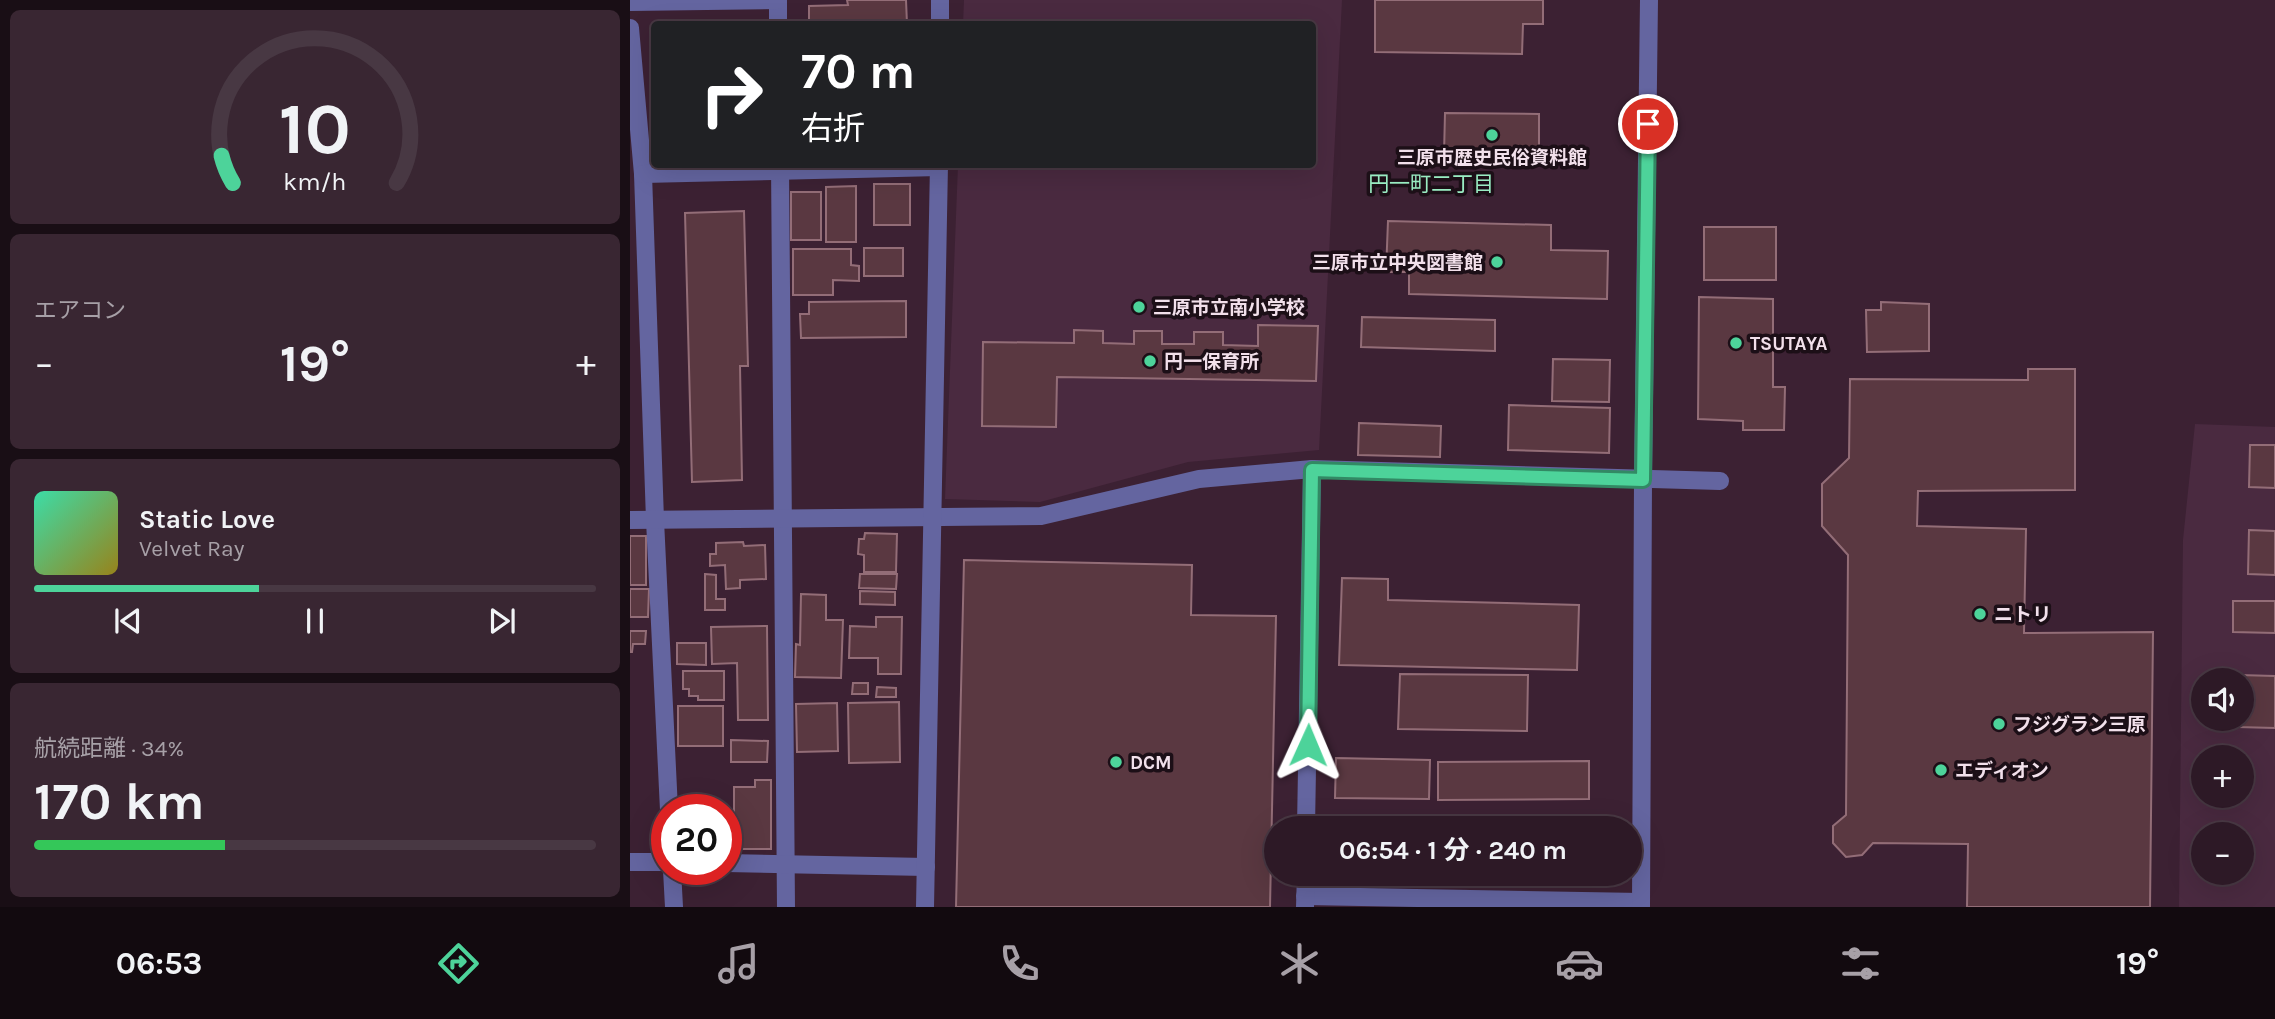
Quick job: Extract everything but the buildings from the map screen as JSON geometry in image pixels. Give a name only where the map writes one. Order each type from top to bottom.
[{"type":"street","points":[[630,2],[778,0],[779,21]]},
{"type":"street","points":[[940,0],[940,21]]},
{"type":"street","points":[[1305,902],[1641,904],[1649,0]]},
{"type":"street","points":[[630,28],[643,174],[655,520],[669,794]]},
{"type":"street","points":[[643,174],[760,168]]},
{"type":"street","points":[[780,168],[786,907]]},
{"type":"street","points":[[925,907],[939,168]]},
{"type":"street","points":[[1306,816],[1312,470]]},
{"type":"street","points":[[630,520],[1041,516],[1199,479],[1312,470],[1720,481]]},
{"type":"street","points":[[630,862],[651,862]]},
{"type":"street","points":[[742,863],[926,867]]},
{"type":"street","points":[[673,885],[674,907]]},
{"type":"shaded area","name":"三原市立南小学校","points":[[964,0],[1342,0],[1319,450],[1188,462],[1040,502],[945,499],[958,168],[1316,168],[1316,21],[963,21]]},
{"type":"shaded area","points":[[2195,424],[2275,427],[2275,907],[2179,907],[2183,540]]},
{"type":"place","name":"三原市歴史民俗資料館","points":[[1492,135]]},
{"type":"place","name":"三原市立中央図書館","points":[[1497,262]]},
{"type":"place","name":"三原市立南小学校","points":[[1139,307]]},
{"type":"place","name":"TSUTAYA","points":[[1736,343]]},
{"type":"place","name":"円一保育所","points":[[1150,361]]},
{"type":"place","name":"ニトリ","points":[[1980,614]]},
{"type":"place","name":"フジグラン三原","points":[[1999,724]]},
{"type":"place","name":"DCM","points":[[1116,762]]},
{"type":"place","name":"エディオン","points":[[1941,770]]},
{"type":"district","name":"円一町二丁目","points":[[1431,184]]},
{"type":"route","points":[[1308,745],[1312,470],[1643,480],[1648,124]]}]
